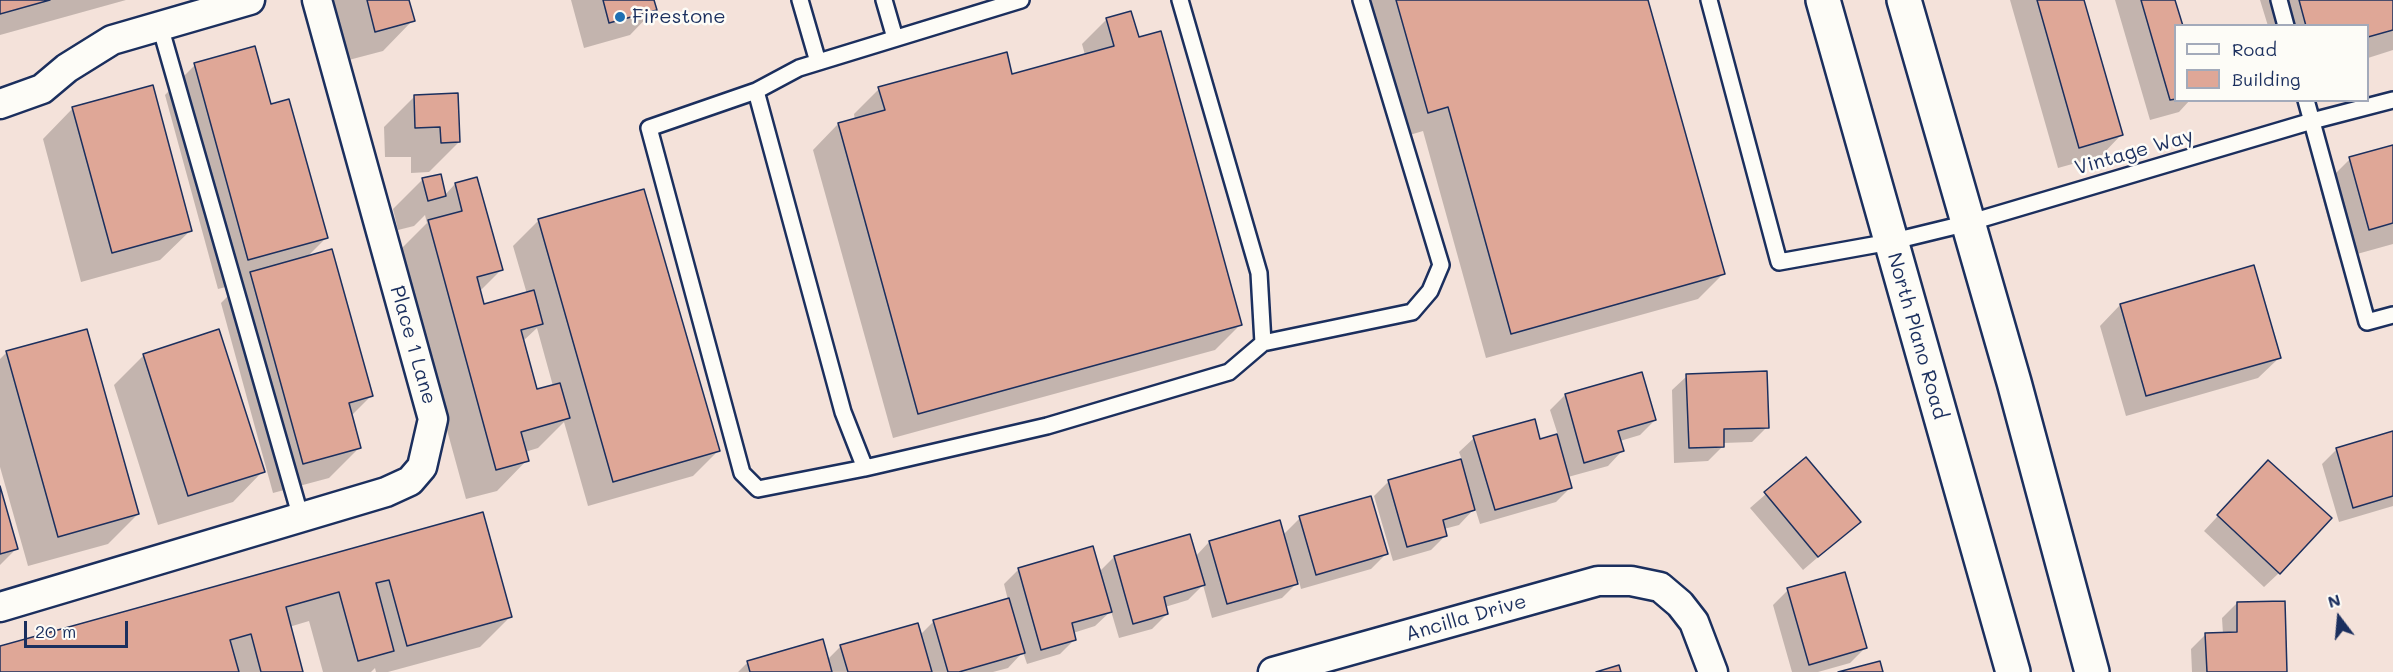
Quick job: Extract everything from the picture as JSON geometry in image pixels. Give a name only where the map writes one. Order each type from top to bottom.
[{"type":"main road","name":"North Plano Road","points":[[1823,0],[2013,672]]},
{"type":"main road","points":[[1904,0],[2092,672]]},
{"type":"street","points":[[0,104],[42,89],[67,68],[112,40],[250,0]]},
{"type":"street","name":"Place 1 Lane","points":[[0,607],[386,492],[411,481],[422,467],[433,419],[317,0]]},
{"type":"street","name":"Ancilla Drive","points":[[1274,672],[1598,581],[1631,581],[1660,587],[1680,604],[1694,622],[1713,672]]},
{"type":"lane","points":[[800,0],[818,62]]},
{"type":"lane","points":[[884,0],[895,38]]},
{"type":"lane","points":[[1021,0],[981,5],[895,38],[799,68],[756,90],[649,128],[742,473],[758,489],[865,468],[1047,426],[1229,372],[1263,343],[1412,312],[1430,291],[1441,265],[1361,0]]},
{"type":"lane","points":[[1180,0],[1259,273],[1263,343]]},
{"type":"lane","name":"Vintage Way","points":[[1709,0],[1779,262],[1890,242],[1968,223],[2312,121],[2393,100]]},
{"type":"lane","points":[[2279,0],[2285,24]]},
{"type":"lane","points":[[160,26],[301,518]]},
{"type":"lane","points":[[756,90],[843,411],[865,468]]},
{"type":"lane","points":[[2307,102],[2367,322],[2393,315]]},
{"type":"building","points":[[0,0],[50,0],[0,14]]},
{"type":"building","points":[[367,0],[409,0],[415,21],[375,32]]},
{"type":"building","name":"Firestone","points":[[603,0],[654,0],[657,10],[609,23]]},
{"type":"building","points":[[1396,0],[1648,0],[1725,274],[1511,334],[1448,107],[1428,113]]},
{"type":"building","points":[[2037,0],[2084,0],[2123,135],[2079,148]]},
{"type":"building","points":[[2141,0],[2175,0],[2182,24],[2174,24],[2174,99],[2170,100]]},
{"type":"building","points":[[2299,0],[2393,0],[2393,30],[2369,37],[2369,24],[2305,24]]},
{"type":"building","points":[[1131,11],[1139,37],[1161,31],[1242,325],[918,414],[838,123],[885,110],[878,87],[1007,52],[1012,74],[1114,46],[1106,18]]},
{"type":"building","points":[[255,46],[271,104],[289,99],[328,238],[248,260],[194,63]]},
{"type":"building","points":[[153,85],[192,231],[112,253],[72,107]]},
{"type":"building","points":[[458,93],[460,142],[441,143],[440,127],[415,128],[414,95]]},
{"type":"building","points":[[2393,145],[2393,223],[2369,230],[2349,157]]},
{"type":"building","points":[[441,174],[446,196],[428,201],[422,178]]},
{"type":"building","points":[[477,177],[503,270],[477,277],[484,304],[534,290],[543,324],[521,330],[537,389],[560,383],[570,418],[521,432],[529,461],[496,470],[428,220],[462,211],[455,183]]},
{"type":"building","points":[[644,189],[720,451],[613,482],[538,219]]},
{"type":"building","points":[[332,249],[373,396],[349,403],[361,448],[303,464],[250,272]]},
{"type":"building","points":[[2254,265],[2281,358],[2146,396],[2120,304]]},
{"type":"building","points":[[87,329],[139,514],[58,537],[6,351]]},
{"type":"building","points":[[219,329],[265,472],[188,496],[143,354]]},
{"type":"building","points":[[1767,371],[1769,428],[1724,429],[1724,447],[1689,448],[1686,374]]},
{"type":"building","points":[[1642,372],[1656,420],[1618,431],[1624,451],[1584,463],[1565,394]]},
{"type":"building","points":[[1535,419],[1540,439],[1557,434],[1572,488],[1495,510],[1473,436]]},
{"type":"building","points":[[2393,431],[2393,496],[2353,508],[2336,448]]},
{"type":"building","points":[[1806,457],[1861,522],[1818,557],[1764,492]]},
{"type":"building","points":[[1461,459],[1475,510],[1443,520],[1447,536],[1407,547],[1388,480]]},
{"type":"building","points":[[2268,460],[2332,518],[2280,574],[2217,515]]},
{"type":"building","points":[[0,486],[18,549],[0,554]]},
{"type":"building","points":[[1371,496],[1388,554],[1316,575],[1299,516]]},
{"type":"building","points":[[483,512],[512,617],[407,646],[389,580],[376,583],[394,651],[358,661],[339,592],[286,607],[303,672],[261,672],[251,634],[230,640],[239,672],[0,672],[0,646]]},
{"type":"building","points":[[1280,520],[1298,584],[1227,604],[1209,541]]},
{"type":"building","points":[[1190,534],[1205,585],[1164,597],[1168,614],[1133,624],[1114,556]]},
{"type":"building","points":[[1093,546],[1112,612],[1072,623],[1076,640],[1041,650],[1018,568]]},
{"type":"building","points":[[1845,572],[1867,648],[1809,665],[1787,588]]},
{"type":"building","points":[[1009,598],[1025,653],[959,672],[948,672],[933,620]]},
{"type":"building","points":[[2285,601],[2287,672],[2207,672],[2205,633],[2237,632],[2237,602]]},
{"type":"building","points":[[918,623],[932,672],[848,672],[840,645]]},
{"type":"building","points":[[823,639],[832,672],[750,672],[747,661]]},
{"type":"building","points":[[1880,661],[1883,672],[1838,672]]},
{"type":"building","points":[[1619,665],[1621,672],[1596,672]]},
{"type":"place","name":"Firestone","points":[[620,17]]}]
